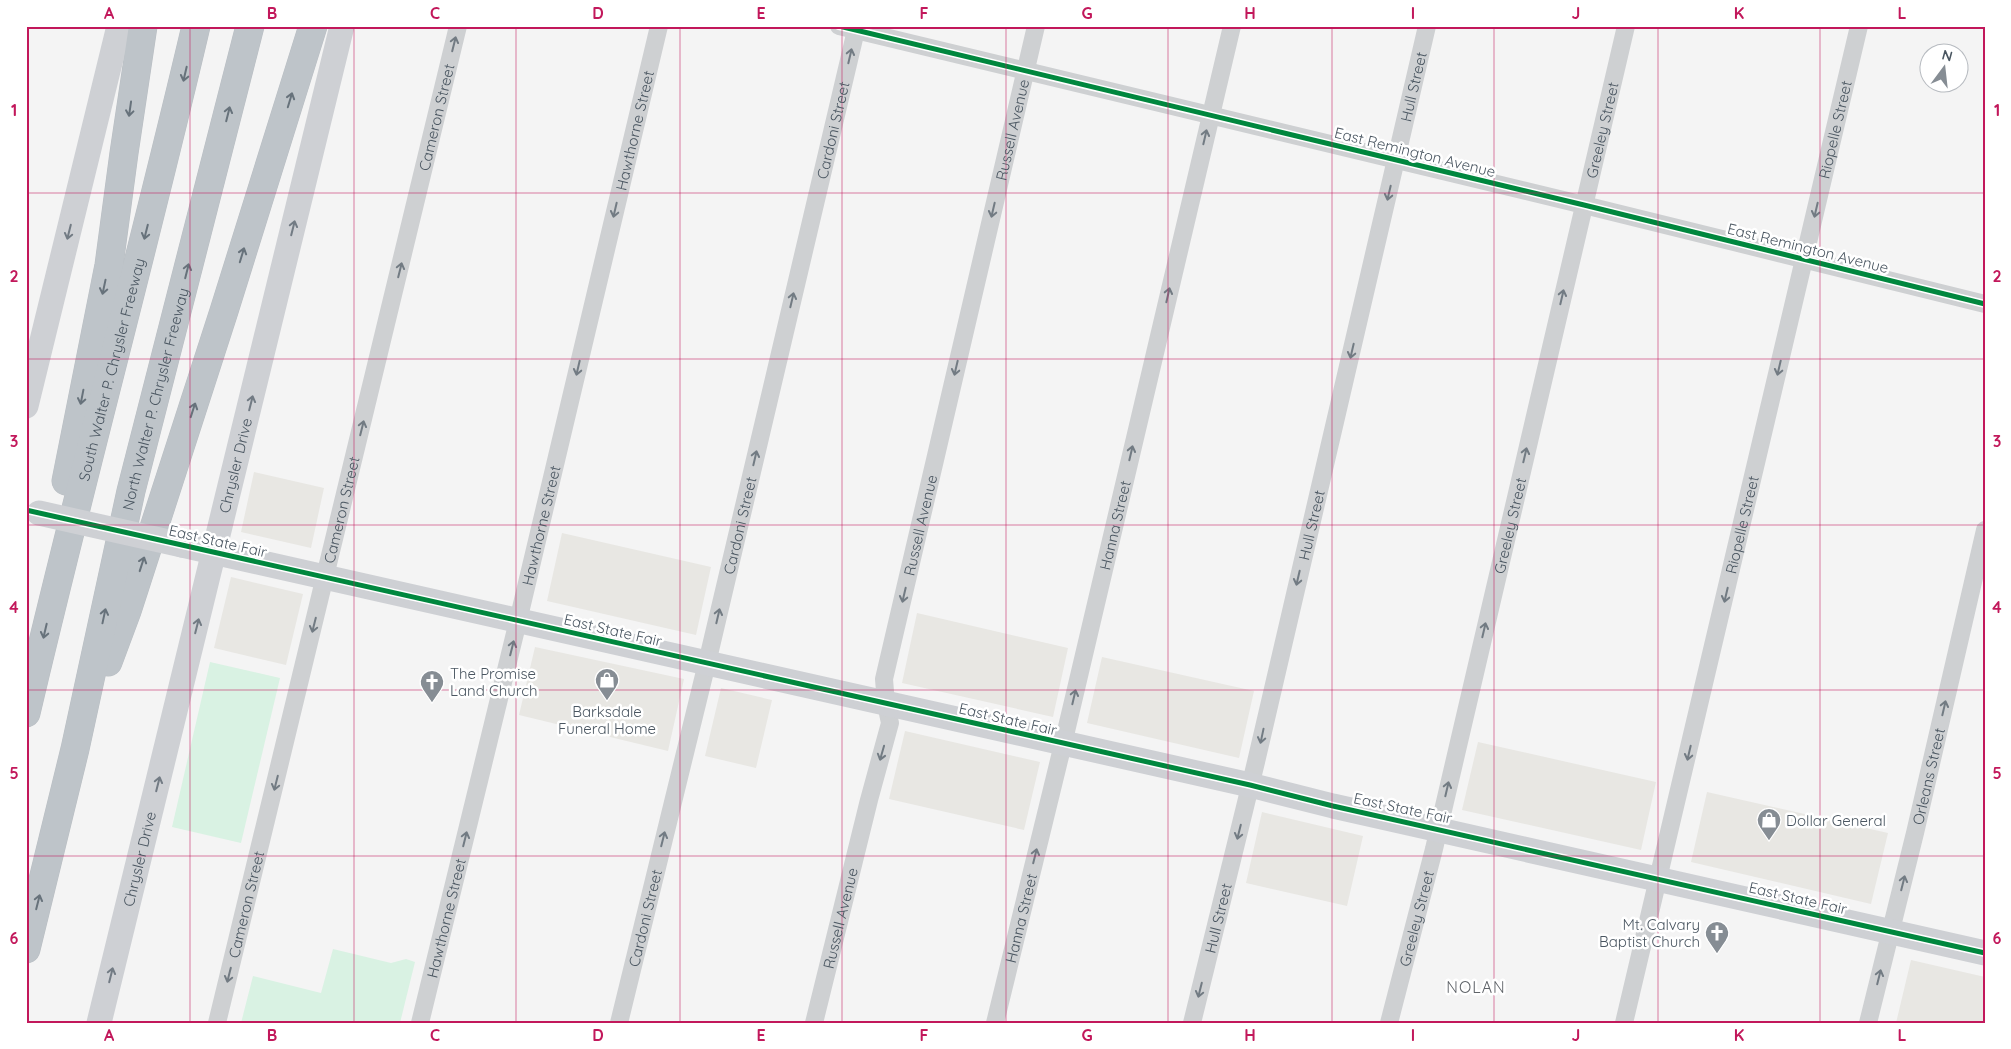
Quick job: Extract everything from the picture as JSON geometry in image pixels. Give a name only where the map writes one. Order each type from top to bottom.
[{"type":"highway","points":[[64,550],[62,502],[109,265],[143,26]]},
{"type":"highway","name":"South Walter P. Chrysler Freeway","points":[[26,713],[64,550],[92,450],[196,26]]},
{"type":"highway","name":"North Walter P. Chrysler Freeway","points":[[26,949],[75,750],[131,491],[250,26]]},
{"type":"highway","points":[[75,750],[127,611],[224,311],[313,26]]},
{"type":"street","points":[[26,406],[119,26]]},
{"type":"street","name":"Chrysler Drive","points":[[99,1023],[342,26]]},
{"type":"street","name":"Cameron Street","points":[[217,1023],[458,26]]},
{"type":"street","name":"Hawthorne Street","points":[[420,1023],[518,621],[659,26]]},
{"type":"street","name":"East Remington Avenue","points":[[839,26],[856,28],[1985,304]]},
{"type":"street","name":"Russell Avenue","points":[[814,1023],[868,800],[890,723],[884,678],[1036,26]]},
{"type":"street","name":"Hanna Street","points":[[994,1023],[1063,744],[1232,26]]},
{"type":"street","name":"Hull Street","points":[[1192,1023],[1250,785],[1427,26]]},
{"type":"street","name":"Greeley Street","points":[[1389,1023],[1438,828],[1626,26]]},
{"type":"street","name":"Riopelle Street","points":[[1624,1023],[1859,26]]},
{"type":"street","name":"Cardoni Street","points":[[618,1023],[707,663],[856,28]]},
{"type":"street","name":"East State Fair","points":[[33,511],[1250,785],[1985,953]]},
{"type":"street","name":"Orleans Street","points":[[1868,1023],[1892,931],[1985,530]]},
{"type":"shaded area","points":[[254,472],[324,488],[311,548],[241,532]]},
{"type":"shaded area","points":[[562,533],[711,567],[696,635],[547,601]]},
{"type":"shaded area","points":[[231,577],[303,594],[286,665],[214,648]]},
{"type":"shaded area","points":[[917,613],[1068,648],[1053,717],[902,683]]},
{"type":"shaded area","points":[[535,647],[684,679],[668,751],[519,715]]},
{"type":"shaded area","points":[[1102,657],[1254,691],[1239,758],[1087,723]]},
{"type":"shaded area","points":[[721,688],[772,700],[756,768],[705,756]]},
{"type":"shaded area","points":[[905,731],[1040,762],[1024,830],[889,799]]},
{"type":"shaded area","points":[[1478,742],[1656,782],[1641,850],[1462,810]]},
{"type":"shaded area","points":[[1707,792],[1888,833],[1871,904],[1691,862]]},
{"type":"shaded area","points":[[1262,812],[1363,836],[1347,906],[1246,883]]},
{"type":"shaded area","points":[[1911,960],[1985,977],[1985,1023],[1896,1023]]},
{"type":"green space","points":[[210,662],[280,678],[241,843],[172,827]]},
{"type":"green space","points":[[333,949],[391,963],[406,959],[415,962],[400,1023],[241,1023],[253,976],[321,993]]},
{"type":"cycle path","points":[[839,26],[1584,205],[1985,304]]},
{"type":"cycle path","points":[[26,510],[1250,785],[1333,806],[1985,953]]},
{"type":"place","name":"Barksdale Funeral Home","points":[[607,701]]},
{"type":"place","name":"The Promise Land Church","points":[[432,703]]},
{"type":"place","name":"Dollar General","points":[[1769,841]]},
{"type":"place","name":"Mt. Calvary Baptist Church","points":[[1717,954]]},
{"type":"district","name":"NOLAN","points":[[1476,987]]}]
